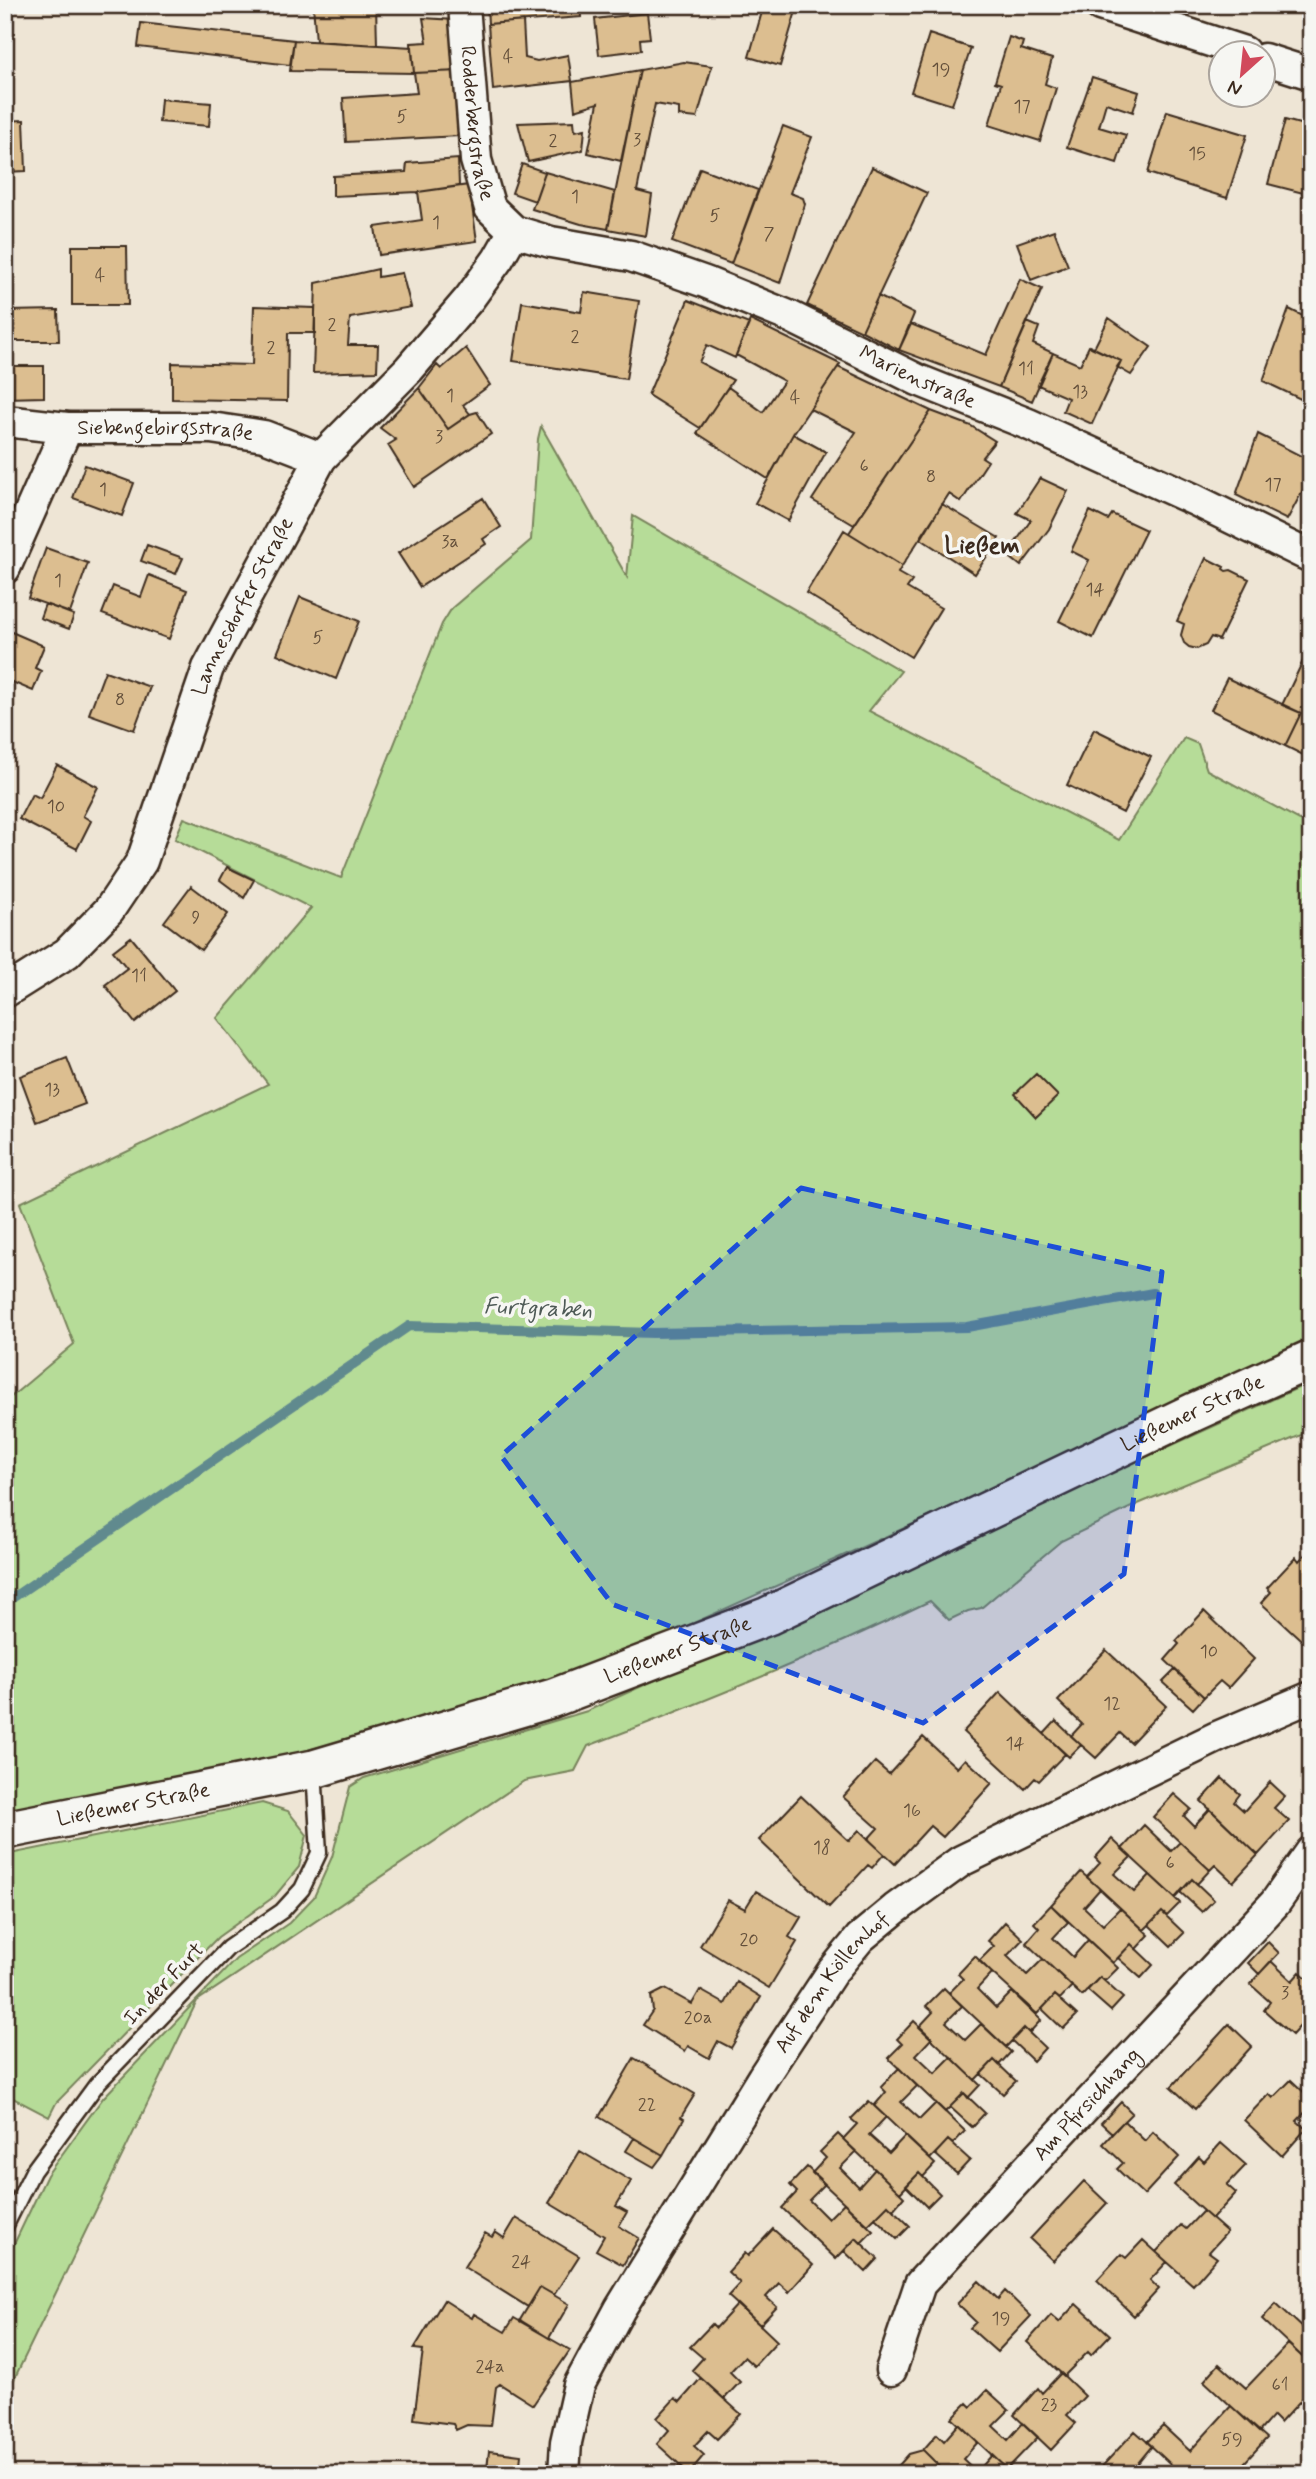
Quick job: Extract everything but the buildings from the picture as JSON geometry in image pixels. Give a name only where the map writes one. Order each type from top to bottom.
[{"type":"street","name":"Rodderbergstraße","points":[[464,5],[476,160],[489,208],[514,231]]},
{"type":"street","points":[[1100,5],[1208,40]]},
{"type":"street","points":[[1278,63],[1311,74]]},
{"type":"street","name":"Lannesdorfer Straße","points":[[5,992],[67,953],[109,910],[142,861],[208,668],[321,458],[409,369],[460,309],[498,259],[514,231]]},
{"type":"street","name":"Marienstraße","points":[[514,231],[551,242],[631,256],[791,317],[918,380],[1040,429],[1195,500],[1311,558]]},
{"type":"street","name":"Siebengebirgsstraße","points":[[5,421],[67,428],[211,428],[264,436],[321,458]]},
{"type":"street","points":[[5,568],[67,428]]},
{"type":"street","name":"Ließemer Straße","points":[[5,1830],[314,1769],[553,1698],[768,1616],[1194,1412],[1311,1359]]},
{"type":"street","name":"Auf dem Köllenhof","points":[[564,2474],[566,2442],[579,2385],[615,2317],[763,2077],[832,1972],[860,1938],[961,1861],[1217,1737],[1311,1698]]},
{"type":"street","name":"Am Pfirsichhang","points":[[891,2370],[920,2284],[1276,1903],[1311,1852]]},
{"type":"lane","name":"In der Furt","points":[[5,2227],[33,2171],[97,2084],[228,1948],[282,1911],[302,1889],[319,1853],[314,1769]]},
{"type":"highlighted area","points":[[801,1188],[1162,1272],[1124,1574],[923,1723],[612,1604],[501,1456]]},
{"type":"green space","points":[[541,426],[627,577],[633,516],[901,671],[869,711],[1119,840],[1184,738],[1198,744],[1207,770],[1311,826],[1311,1339],[665,1636],[566,1673],[451,1712],[263,1762],[5,1813],[5,1402],[74,1344],[20,1203],[268,1084],[217,1018],[311,908],[175,839],[184,818],[341,878],[442,624],[452,608],[531,540]]},
{"type":"green space","points":[[1311,1382],[1311,1431],[1138,1504],[1061,1541],[981,1608],[949,1620],[930,1601],[760,1677],[588,1746],[575,1771],[524,1781],[197,2001],[5,2398],[5,2263],[47,2175],[103,2098],[236,1959],[289,1923],[314,1897],[332,1857],[350,1787],[364,1778],[587,1711]]},
{"type":"green space","points":[[262,1803],[288,1811],[307,1835],[299,1867],[275,1896],[218,1937],[56,2103],[49,2117],[5,2094],[5,1855]]},
{"type":"waterway","name":"Furtgraben","points":[[5,1603],[409,1326],[653,1333],[967,1327],[1153,1293]]},
{"type":"district","name":"Ließem","points":[[982,546]]}]
